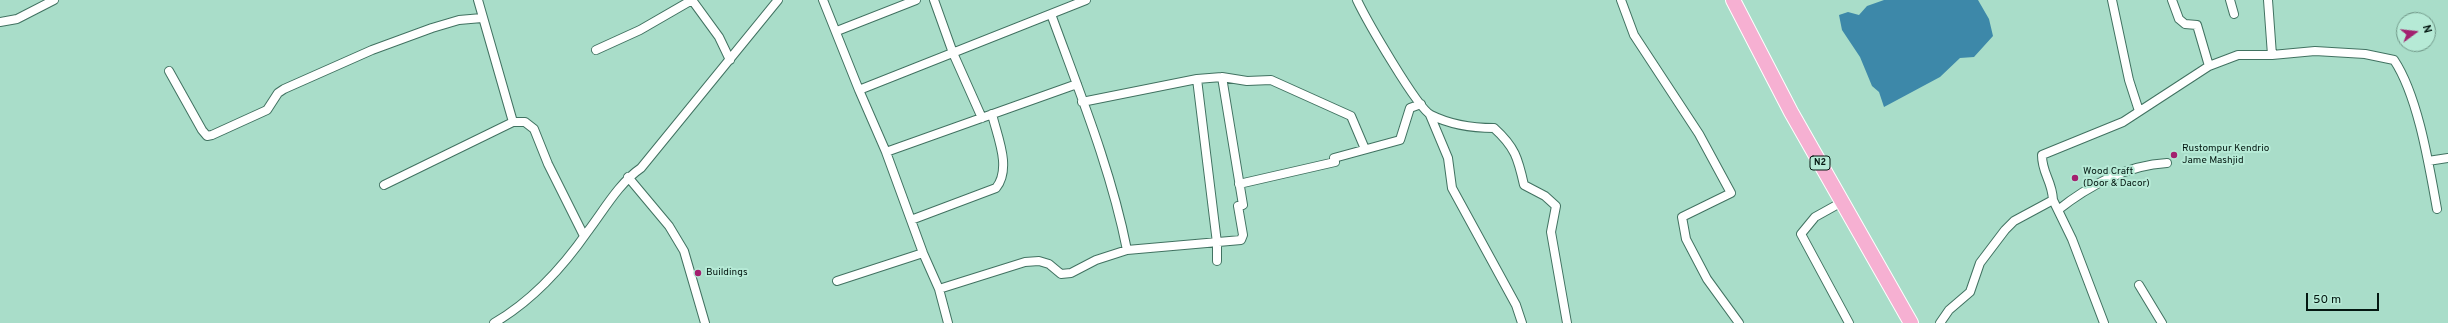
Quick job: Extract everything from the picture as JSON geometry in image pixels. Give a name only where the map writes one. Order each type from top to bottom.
[{"type":"highway","name":"N2","points":[[1733,0],[1791,112],[1911,323]]},
{"type":"street","points":[[0,22],[17,19],[54,0]]},
{"type":"street","points":[[478,0],[513,122]]},
{"type":"street","points":[[596,50],[640,30],[692,0],[719,37],[730,60]]},
{"type":"street","points":[[494,323],[545,284],[584,236],[628,177],[640,168],[778,0]]},
{"type":"street","points":[[823,0],[837,31],[859,90],[886,152],[923,253],[940,289],[948,323]]},
{"type":"street","points":[[837,31],[916,0]]},
{"type":"street","points":[[934,0],[953,53],[982,118]]},
{"type":"street","points":[[859,90],[1086,0]]},
{"type":"street","points":[[1356,0],[1372,29],[1421,104],[1430,115],[1448,158],[1452,188],[1516,305],[1522,323]]},
{"type":"street","points":[[1621,0],[1634,34],[1699,134],[1731,193],[1682,217],[1686,240],[1707,279],[1740,323]]},
{"type":"street","points":[[2112,0],[2129,80],[2138,111]]},
{"type":"street","points":[[2172,0],[2179,19],[2185,24],[2197,25],[2209,66]]},
{"type":"street","points":[[2230,0],[2234,14]]},
{"type":"street","points":[[2268,0],[2272,55]]},
{"type":"street","points":[[1051,14],[1077,84],[1118,209],[1127,250]]},
{"type":"street","points":[[169,71],[202,130],[207,136],[267,110],[278,93],[284,89],[372,50],[432,28],[459,20],[482,18]]},
{"type":"street","points":[[2104,323],[2072,239],[2053,200],[2052,187],[2042,167],[2042,155],[2123,122],[2209,66],[2238,55],[2272,55],[2315,51],[2365,54],[2394,60],[2405,76],[2428,161],[2437,209]]},
{"type":"street","points":[[1082,102],[1197,79],[1222,77],[1246,81],[1271,80],[1351,116],[1365,149]]},
{"type":"street","points":[[940,289],[1025,262],[1039,261],[1049,264],[1061,274],[1071,273],[1096,260],[1127,250],[1241,240],[1243,238],[1238,206],[1243,205],[1222,77]]},
{"type":"street","points":[[1197,79],[1217,243],[1217,261]]},
{"type":"street","points":[[886,152],[1077,84]]},
{"type":"street","points":[[1239,184],[1329,164],[1335,162],[1334,158],[1400,140],[1410,108],[1421,104]]},
{"type":"street","points":[[910,220],[996,188],[1002,177],[1003,156],[992,114]]},
{"type":"street","points":[[1430,115],[1469,128],[1494,128],[1509,141],[1517,157],[1524,185],[1545,196],[1556,206],[1551,232],[1567,323]]},
{"type":"street","points":[[384,185],[513,122],[525,122],[534,129],[584,236]]},
{"type":"street","points":[[2428,161],[2448,158]]},
{"type":"street","points":[[2058,210],[2099,183],[2150,164],[2167,163]]},
{"type":"street","points":[[628,177],[669,226],[684,251],[705,323]]},
{"type":"street","points":[[1940,323],[1949,310],[1970,292],[1980,263],[2005,230],[2014,221],[2053,200]]},
{"type":"street","points":[[1842,202],[1815,217],[1800,234],[1849,323]]},
{"type":"street","points":[[837,281],[923,253]]},
{"type":"street","points":[[2139,285],[2162,323]]},
{"type":"water","points":[[1884,0],[1978,0],[1989,19],[1993,36],[1974,57],[1960,58],[1940,77],[1884,107],[1879,92],[1872,86],[1860,57],[1842,30],[1839,15],[1848,12],[1859,15],[1867,6]]},
{"type":"place","name":"Rustompur Kendrio Jame Mashjid","points":[[2174,155]]},
{"type":"place","name":"Wood Craft (Door & Dacor)","points":[[2075,178]]},
{"type":"place","name":"Buildings","points":[[698,273]]}]
